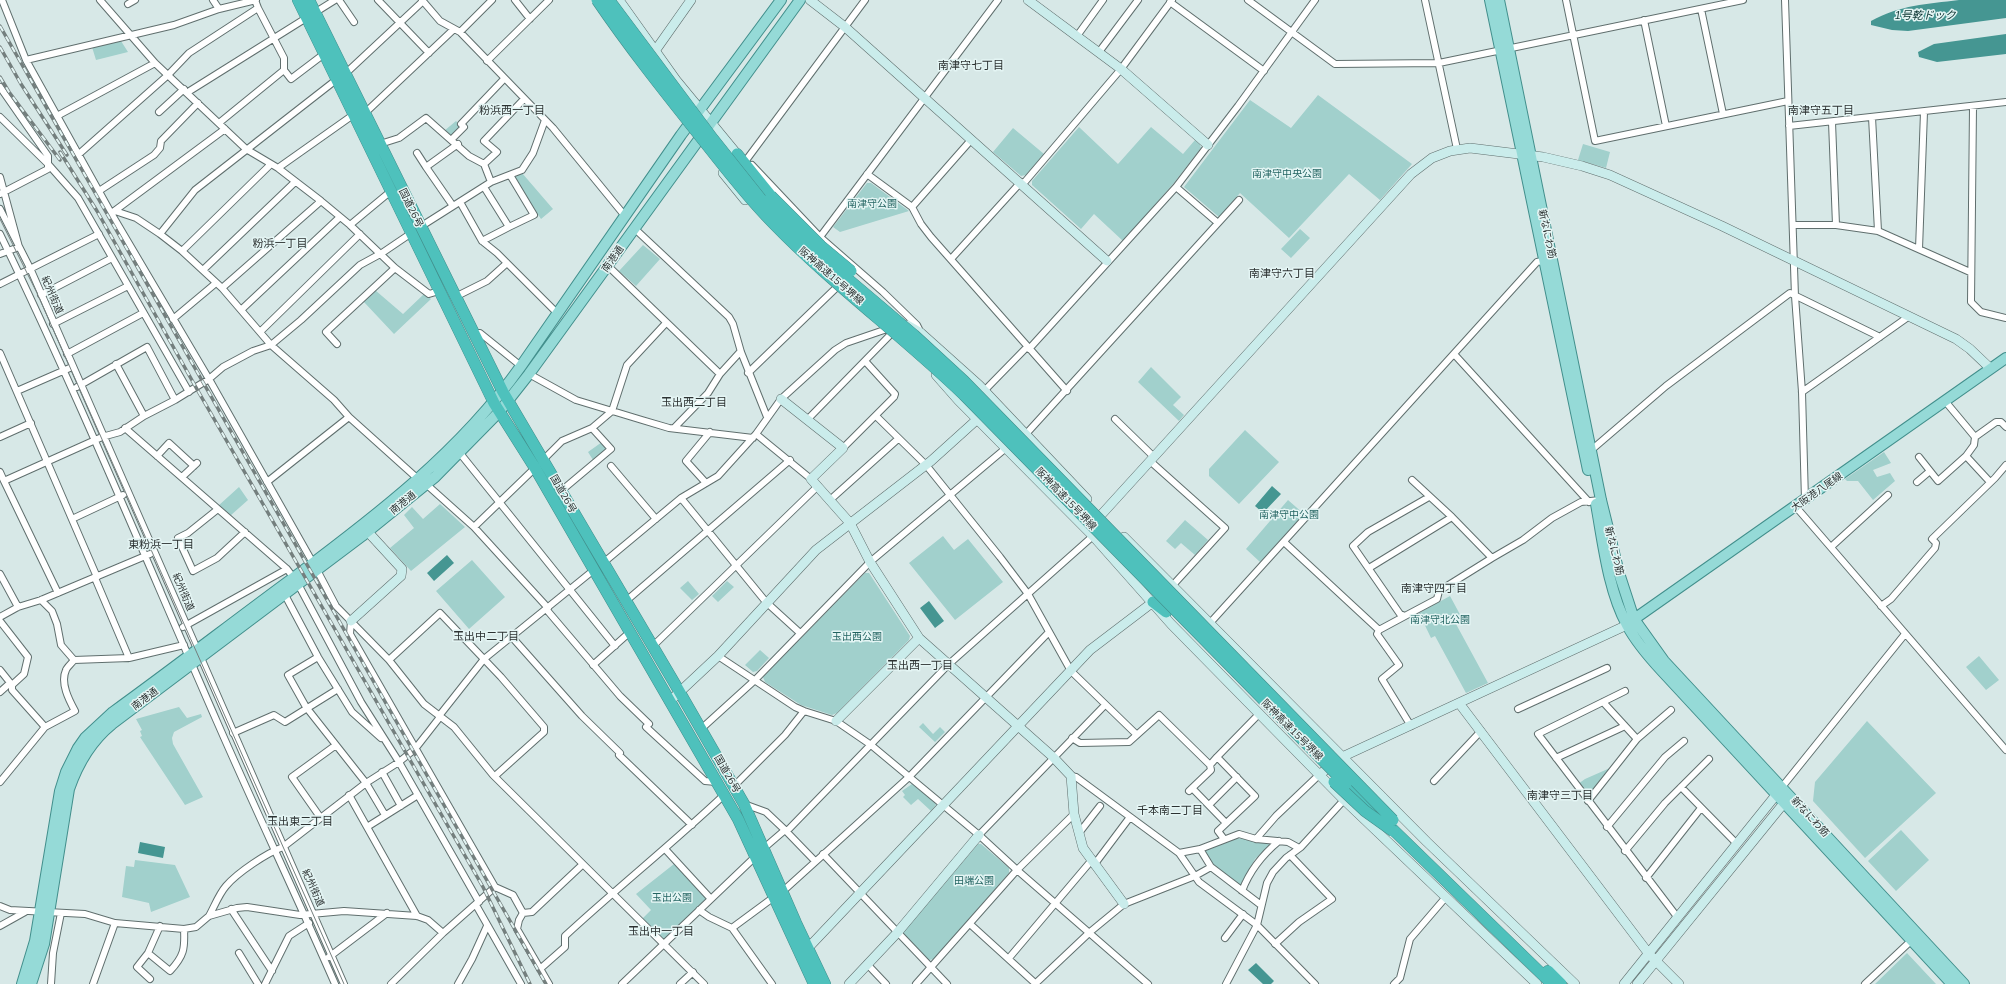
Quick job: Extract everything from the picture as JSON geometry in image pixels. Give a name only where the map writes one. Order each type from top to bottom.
[{"type":"highway","name":"国道26号","points":[[298,0],[311,15],[359,114],[390,191],[455,297],[594,570],[738,819],[755,857],[778,894],[808,948],[825,984]]},
{"type":"highway","name":"国道26号","points":[[309,0],[311,15],[324,54],[341,77]]},
{"type":"highway","name":"阪神高速15号堺線","points":[[596,0],[686,119],[738,184],[773,224],[815,264],[922,355],[964,395],[1393,831],[1552,984]]},
{"type":"highway","name":"阪神高速15号堺線","points":[[609,0],[713,139],[764,202],[823,258],[914,335],[964,381],[1393,820],[1561,984]]},
{"type":"highway","name":"国道26号","points":[[359,114],[380,144],[439,291],[496,407],[561,491],[680,692],[744,804],[764,848],[778,894],[814,984]]},
{"type":"highway","points":[[737,154],[756,178],[821,246],[918,330],[964,381]]},
{"type":"highway","points":[[1152,602],[1166,612],[1205,649],[1331,780],[1365,811],[1393,831]]},
{"type":"main road","name":"南港通","points":[[505,397],[521,366],[557,313],[699,109],[780,0]]},
{"type":"main road","name":"南港通","points":[[315,567],[365,524],[422,482],[435,477],[459,452],[505,397],[529,374],[800,0]]},
{"type":"main road","name":"新なにわ筋","points":[[1490,0],[1505,49]]},
{"type":"main road","name":"新なにわ筋","points":[[1499,0],[1505,49],[1588,452],[1595,501],[1608,566],[1619,605],[1631,622],[1650,657],[1779,791],[1914,938],[1952,984]]},
{"type":"main road","name":"大阪港八尾線","points":[[1631,622],[1805,501],[2006,358]]},
{"type":"main road","name":"南港通","points":[[194,657],[293,577],[315,567],[368,532],[422,482],[441,458],[496,407]]},
{"type":"main road","name":"南港通","points":[[31,984],[44,944],[45,912],[60,791],[66,772],[78,748],[91,732],[113,712],[285,595],[293,577]]},
{"type":"main road","name":"新なにわ筋","points":[[1779,791],[1784,803],[1914,938],[1964,984]]},
{"type":"main road","name":"南港通","points":[[22,984],[45,912]]},
{"type":"street","points":[[2,0],[26,60],[99,191],[113,212],[173,319],[209,379],[336,606],[389,660],[424,704],[454,727],[495,776],[582,865],[704,984]]},
{"type":"street","points":[[100,0],[155,63],[246,149],[278,168],[321,201],[382,253],[395,268],[429,294],[439,291]]},
{"type":"street","points":[[128,4],[135,0]]},
{"type":"street","points":[[213,0],[219,9]]},
{"type":"street","points":[[26,60],[174,25],[219,9],[256,0],[258,8],[284,58],[284,70],[291,79],[324,54]]},
{"type":"street","points":[[159,112],[186,91],[335,0]]},
{"type":"street","points":[[339,0],[354,22]]},
{"type":"street","points":[[378,0],[429,53]]},
{"type":"street","points":[[460,32],[492,0]]},
{"type":"street","points":[[515,0],[530,19]]},
{"type":"street","points":[[487,61],[549,0]]},
{"type":"street","points":[[596,0],[654,83],[688,125],[732,186],[758,215],[837,287],[890,331],[936,374],[1006,448],[1093,536],[1171,624],[1319,775],[1537,984]]},
{"type":"street","points":[[618,0],[699,109],[737,154],[742,170],[774,206],[909,327],[921,333],[985,390],[1101,515],[1173,585],[1342,757],[1575,984]]},
{"type":"street","points":[[655,51],[691,0]]},
{"type":"street","points":[[810,0],[845,26],[1108,261]]},
{"type":"street","points":[[747,159],[865,0]]},
{"type":"street","points":[[820,237],[926,98],[998,0]]},
{"type":"street","points":[[1028,0],[1121,69],[1208,145]]},
{"type":"street","points":[[1077,36],[1103,0]]},
{"type":"street","points":[[1099,52],[1138,0]]},
{"type":"street","points":[[1248,0],[1335,64],[1439,63],[1743,0]]},
{"type":"street","points":[[985,390],[1028,348],[1176,187],[1315,0]]},
{"type":"street","points":[[1425,0],[1457,149]]},
{"type":"street","points":[[1566,0],[1595,141],[1788,101]]},
{"type":"street","points":[[1785,0],[1794,225],[1795,296],[1802,392],[1805,501]]},
{"type":"street","points":[[160,234],[195,190],[246,149],[341,77],[422,1],[440,21],[460,32],[545,120],[625,216]]},
{"type":"street","points":[[951,259],[1022,183],[1121,69],[1171,1],[1264,70]]},
{"type":"street","points":[[79,154],[168,75],[189,53],[258,8]]},
{"type":"street","points":[[1701,9],[1723,114]]},
{"type":"street","points":[[1644,20],[1666,126]]},
{"type":"street","points":[[278,168],[359,114],[429,53],[454,29]]},
{"type":"street","points":[[57,116],[155,63]]},
{"type":"street","points":[[219,123],[284,70]]},
{"type":"street","points":[[451,140],[464,127],[461,124],[504,79]]},
{"type":"street","points":[[0,87],[48,156],[48,170],[2,193]]},
{"type":"street","points":[[484,164],[496,152],[484,141],[524,99]]},
{"type":"street","points":[[1789,126],[1973,107],[2006,102]]},
{"type":"street","points":[[99,191],[154,155],[160,148],[161,140],[198,103]]},
{"type":"street","points":[[1973,107],[1970,272],[1971,302],[1980,312],[2006,318]]},
{"type":"street","points":[[1919,250],[1924,112]]},
{"type":"street","points":[[0,117],[48,164],[78,198],[188,392]]},
{"type":"street","points":[[1872,117],[1878,231]]},
{"type":"street","points":[[380,144],[399,138],[426,118],[451,140],[458,144],[469,156],[484,164],[491,182]]},
{"type":"street","points":[[4,481],[125,428],[144,416],[176,400],[209,379],[222,367],[253,350],[271,344],[301,320],[360,265],[382,253],[484,186],[522,170],[528,162],[545,120]]},
{"type":"street","points":[[1832,122],[1836,225]]},
{"type":"street","points":[[113,212],[225,129]]},
{"type":"street","points":[[912,207],[971,140]]},
{"type":"street","points":[[426,167],[458,144]]},
{"type":"street","points":[[1101,515],[1411,174],[1432,158],[1457,149],[1475,148],[1527,155],[1582,166],[1610,175],[1795,261],[1956,339],[1970,349],[1990,368]]},
{"type":"street","points":[[417,153],[453,206]]},
{"type":"street","points":[[737,154],[747,159],[820,237],[883,292],[917,325],[921,333]]},
{"type":"street","points":[[182,251],[271,164]]},
{"type":"street","points":[[867,174],[912,207],[921,224],[1066,391]]},
{"type":"street","points":[[482,241],[534,215],[510,176]]},
{"type":"street","points":[[0,177],[2,193],[19,247],[0,254]]},
{"type":"street","points":[[203,270],[295,182]]},
{"type":"street","points":[[484,186],[509,227]]},
{"type":"street","points":[[1176,187],[1218,223]]},
{"type":"street","points":[[350,225],[390,191]]},
{"type":"street","points":[[1026,434],[1239,200]]},
{"type":"street","points":[[222,288],[321,201]]},
{"type":"street","points":[[460,202],[482,241],[507,263],[557,313]]},
{"type":"street","name":"紀州街道","points":[[0,209],[30,268],[53,324],[155,552],[186,625],[194,657],[275,850],[335,984]]},
{"type":"street","points":[[113,212],[136,218],[160,234],[182,251],[216,282],[271,344],[334,400],[349,417],[474,527],[547,608],[593,665],[647,725],[705,781],[716,782]]},
{"type":"street","points":[[241,310],[340,217]]},
{"type":"street","points":[[1794,225],[1836,225],[1878,231],[1970,272]]},
{"type":"street","points":[[634,228],[729,317],[733,324],[740,352],[767,417]]},
{"type":"street","name":"紀州街道","points":[[0,234],[20,273],[64,370],[184,645],[194,657],[233,733],[344,984]]},
{"type":"street","points":[[0,284],[99,234]]},
{"type":"street","points":[[260,332],[360,234]]},
{"type":"street","points":[[42,295],[112,258]]},
{"type":"street","points":[[1210,623],[1537,262],[1549,259]]},
{"type":"street","points":[[455,297],[487,281],[507,263]]},
{"type":"street","points":[[608,266],[720,374]]},
{"type":"street","points":[[337,344],[326,332],[395,268]]},
{"type":"street","points":[[173,319],[216,282]]},
{"type":"street","points":[[53,324],[128,286]]},
{"type":"street","points":[[748,373],[837,287]]},
{"type":"street","points":[[1588,452],[1666,386],[1790,293],[1880,337]]},
{"type":"street","points":[[67,354],[143,313]]},
{"type":"street","points":[[1802,392],[1908,317]]},
{"type":"street","points":[[474,527],[562,441],[592,428],[612,411],[627,365],[666,323]]},
{"type":"street","points":[[807,420],[865,361],[890,331]]},
{"type":"street","points":[[0,906],[10,910],[85,914],[115,923],[184,929],[196,927],[209,916],[226,886],[275,850],[284,847],[349,795],[399,762],[415,748],[484,659],[681,498],[718,476],[754,436],[781,399],[835,350],[846,343],[890,331]]},
{"type":"street","points":[[472,333],[480,333],[521,366]]},
{"type":"street","points":[[72,390],[147,347],[176,400]]},
{"type":"street","points":[[0,352],[72,519],[129,658]]},
{"type":"street","points":[[674,428],[708,393],[720,374],[740,352]]},
{"type":"street","points":[[1454,354],[1595,501]]},
{"type":"street","points":[[811,479],[894,397],[895,394],[865,361]]},
{"type":"street","points":[[116,364],[144,416]]},
{"type":"street","points":[[17,391],[72,367]]},
{"type":"street","points":[[529,374],[576,400],[612,411],[674,428],[754,436],[790,460],[818,486],[850,523],[870,562],[919,638],[1019,726],[1053,757],[1071,776],[1076,777],[1178,853],[1199,882],[1257,925],[1315,984]]},
{"type":"street","points":[[781,399],[842,448]]},
{"type":"street","points":[[1919,457],[1936,480],[1940,480],[1966,456],[1974,445],[1975,437],[1945,401]]},
{"type":"street","points":[[670,702],[718,656],[766,602],[816,550],[926,465],[997,403]]},
{"type":"street","points":[[876,416],[926,465],[1028,594],[1071,671],[1137,735]]},
{"type":"street","points":[[267,482],[349,417]]},
{"type":"street","points":[[808,948],[1071,671],[1102,640],[1173,585],[1225,528],[1152,459],[1115,419]]},
{"type":"street","points":[[1975,437],[1996,422],[2001,422],[2006,427]]},
{"type":"street","points":[[0,437],[31,424]]},
{"type":"street","points":[[125,428],[245,532],[293,577],[361,702],[418,795],[478,904],[487,926],[520,984]]},
{"type":"street","points":[[561,491],[611,449],[592,428]]},
{"type":"street","points":[[706,483],[686,461],[710,432]]},
{"type":"street","points":[[830,500],[898,439]]},
{"type":"street","points":[[157,456],[169,443],[196,465],[182,477]]},
{"type":"street","points":[[701,729],[755,680],[870,562],[951,496],[1006,448]]},
{"type":"street","points":[[459,452],[615,646]]},
{"type":"street","points":[[1966,456],[1990,482]]},
{"type":"street","points":[[626,601],[790,460]]},
{"type":"street","points":[[1881,606],[1891,599],[1935,548],[1936,543],[1932,539],[2006,465]]},
{"type":"street","points":[[610,466],[656,519]]},
{"type":"street","points":[[1917,482],[1930,471]]},
{"type":"street","points":[[0,472],[58,593]]},
{"type":"street","points":[[1412,480],[1452,517],[1492,558]]},
{"type":"street","points":[[653,646],[818,486]]},
{"type":"street","points":[[72,519],[128,493]]},
{"type":"street","points":[[1831,547],[1888,495]]},
{"type":"street","points":[[1405,616],[1400,614],[1369,568],[1352,546],[1368,532],[1429,497]]},
{"type":"street","points":[[681,498],[766,602],[800,633]]},
{"type":"street","points":[[1411,726],[1382,679],[1399,665],[1377,634],[1379,630],[1437,599],[1439,591],[1523,540],[1552,518],[1581,502],[1595,501]]},
{"type":"street","points":[[1796,507],[2006,750]]},
{"type":"street","points":[[218,509],[188,533],[178,538],[193,571],[217,558],[245,532]]},
{"type":"street","points":[[1369,568],[1452,517]]},
{"type":"street","points":[[368,532],[402,569],[403,573],[351,621],[350,634],[495,887],[513,895],[523,913]]},
{"type":"street","points":[[764,848],[786,830],[949,664],[1093,536]]},
{"type":"street","points":[[1284,542],[1379,630]]},
{"type":"street","points":[[0,617],[18,607],[41,600],[155,552]]},
{"type":"street","points":[[0,574],[18,607]]},
{"type":"street","points":[[178,629],[293,577]]},
{"type":"street","points":[[285,595],[318,657],[352,712],[388,745]]},
{"type":"street","points":[[41,600],[52,611],[57,624],[61,645],[74,660]]},
{"type":"street","points":[[389,660],[440,613],[484,659],[544,727],[544,732],[495,776]]},
{"type":"street","points":[[0,621],[28,658],[24,674],[0,692]]},
{"type":"street","points":[[1256,839],[1276,816],[1319,775],[1342,757],[1631,622]]},
{"type":"street","points":[[593,665],[630,632]]},
{"type":"street","points":[[732,928],[778,894],[909,777],[1049,632]]},
{"type":"street","points":[[1637,984],[1678,918],[1905,634]]},
{"type":"street","points":[[511,636],[582,716],[692,825]]},
{"type":"street","points":[[836,721],[919,638]]},
{"type":"street","points":[[0,782],[46,727],[75,710],[68,699],[65,685],[65,670],[74,660],[129,658],[184,645]]},
{"type":"street","points":[[718,656],[804,711],[836,721],[871,745],[979,835],[1148,984]]},
{"type":"street","points":[[318,657],[288,675],[306,707],[366,783],[385,815]]},
{"type":"street","points":[[1518,710],[1608,668]]},
{"type":"street","points":[[0,670],[11,684],[12,690],[46,727]]},
{"type":"street","points":[[233,733],[274,715],[285,722],[306,707],[338,689]]},
{"type":"street","points":[[1626,691],[1538,734],[1625,851],[1678,918]]},
{"type":"street","points":[[1603,702],[1637,739]]},
{"type":"street","points":[[1459,703],[1652,958],[1679,984]]},
{"type":"street","points":[[849,984],[866,964],[897,933],[979,835],[1105,704]]},
{"type":"street","points":[[1588,801],[1637,739],[1670,710]]},
{"type":"street","points":[[734,786],[785,735],[804,711]]},
{"type":"street","points":[[1210,765],[1259,714]]},
{"type":"street","points":[[1072,738],[1080,743],[1129,742],[1159,715],[1210,765],[1211,770],[1191,790],[1209,805],[1226,823]]},
{"type":"street","points":[[1556,758],[1625,726]]},
{"type":"street","points":[[1434,781],[1481,731]]},
{"type":"street","points":[[1607,827],[1665,757],[1684,740]]},
{"type":"street","points":[[320,817],[292,777],[336,746]]},
{"type":"street","points":[[1217,757],[1255,796],[1218,831],[1224,839]]},
{"type":"street","points":[[1625,851],[1665,803],[1708,758]]},
{"type":"street","points":[[382,772],[401,806]]},
{"type":"street","points":[[1071,776],[1074,814],[1083,848],[1093,863],[1116,890],[1124,904]]},
{"type":"street","points":[[1209,805],[1237,777]]},
{"type":"street","points":[[1681,787],[1737,844]]},
{"type":"street","points":[[349,795],[417,916]]},
{"type":"street","points":[[367,827],[418,795]]},
{"type":"street","points":[[540,969],[565,947],[565,936],[611,893],[665,849],[724,795]]},
{"type":"street","points":[[1226,984],[1257,925],[1266,883],[1273,872],[1299,848],[1344,800]]},
{"type":"street","points":[[1624,984],[1652,958],[1784,803]]},
{"type":"street","points":[[744,804],[766,812],[786,830],[815,861]]},
{"type":"street","points":[[1079,832],[1100,806]]},
{"type":"street","points":[[1646,878],[1702,808]]},
{"type":"street","points":[[916,984],[1017,870],[1074,814]]},
{"type":"street","points":[[1009,958],[1093,863],[1130,817]]},
{"type":"street","points":[[1178,853],[1200,849],[1239,834],[1256,839],[1288,842],[1299,848]]},
{"type":"street","points":[[1242,891],[1247,878],[1257,863],[1266,852],[1279,841]]},
{"type":"street","points":[[665,849],[711,899]]},
{"type":"street","points":[[1200,849],[1211,867],[1261,905]]},
{"type":"street","points":[[823,854],[947,984]]},
{"type":"street","points":[[1276,944],[1298,922],[1332,899],[1290,855]]},
{"type":"street","points":[[622,984],[755,857]]},
{"type":"street","points":[[523,913],[532,912],[582,865]]},
{"type":"street","points":[[970,924],[1009,958],[1035,984],[1090,932],[1124,904],[1195,876],[1211,867]]},
{"type":"street","points":[[390,984],[443,933],[478,904],[495,887]]},
{"type":"street","points":[[1394,984],[1400,978],[1410,939],[1446,897]]},
{"type":"street","points":[[209,916],[231,909],[248,907],[287,914],[314,914],[344,911],[387,913],[417,916],[428,920],[443,933]]},
{"type":"street","points":[[231,909],[272,971]]},
{"type":"street","points":[[699,910],[709,917],[732,928],[772,984]]},
{"type":"street","points":[[0,926],[27,911]]},
{"type":"street","points":[[51,984],[53,952],[61,913]]},
{"type":"street","points":[[325,960],[387,913]]},
{"type":"street","points":[[523,913],[519,920],[517,929],[549,984]]},
{"type":"street","points":[[1225,938],[1243,914]]},
{"type":"street","points":[[93,984],[115,923]]},
{"type":"street","points":[[265,984],[289,936],[309,923]]},
{"type":"street","points":[[150,979],[137,967],[148,953],[160,926]]},
{"type":"street","points":[[458,984],[472,959],[487,926]]},
{"type":"street","points":[[148,953],[170,971],[183,955],[185,944],[184,929]]},
{"type":"street","points":[[1865,984],[1914,938]]},
{"type":"street","points":[[239,953],[258,984]]},
{"type":"street","points":[[866,964],[886,984]]},
{"type":"street","points":[[680,984],[693,972]]},
{"type":"green space","points":[[121,41],[128,52],[96,60],[92,47]]},
{"type":"green space","name":"南津守中央公園","points":[[1318,95],[1412,164],[1380,200],[1349,174],[1289,238],[1240,193],[1219,217],[1184,187],[1250,100],[1291,128]]},
{"type":"green space","points":[[456,121],[462,127],[452,138],[444,131]]},
{"type":"green space","points":[[1079,127],[1118,164],[1151,127],[1183,154],[1195,140],[1200,144],[1201,148],[1173,184],[1123,241],[1094,214],[1081,229],[1032,185],[1032,181]]},
{"type":"green space","points":[[1013,128],[1044,154],[1026,175],[1021,176],[993,152]]},
{"type":"green space","points":[[1583,144],[1610,152],[1606,168],[1578,160]]},
{"type":"green space","points":[[522,173],[553,209],[541,219],[513,177]]},
{"type":"green space","name":"南津守公園","points":[[867,183],[871,183],[909,211],[840,232],[833,227]]},
{"type":"green space","points":[[1300,229],[1310,238],[1291,258],[1281,249]]},
{"type":"green space","points":[[643,245],[660,259],[636,286],[619,271]]},
{"type":"green space","points":[[375,290],[403,314],[424,294],[431,299],[394,334],[363,301]]},
{"type":"green space","points":[[1151,367],[1181,397],[1173,405],[1184,415],[1179,421],[1138,382]]},
{"type":"green space","points":[[1245,430],[1279,462],[1239,504],[1209,476],[1209,469]]},
{"type":"green space","points":[[602,442],[607,448],[593,460],[588,452]]},
{"type":"green space","points":[[1884,452],[1891,463],[1873,470],[1877,477],[1890,473],[1895,481],[1873,500],[1858,481],[1847,481],[1845,479]]},
{"type":"green space","points":[[239,487],[248,500],[230,516],[218,506]]},
{"type":"green space","name":"南津守中公園","points":[[1288,500],[1304,514],[1260,562],[1246,549]]},
{"type":"green space","points":[[440,504],[465,527],[411,571],[390,548],[414,528],[404,515],[412,507],[423,519]]},
{"type":"green space","points":[[1185,520],[1208,540],[1195,555],[1181,543],[1175,549],[1166,541]]},
{"type":"green space","points":[[943,536],[954,550],[968,539],[1003,582],[955,620],[909,563]]},
{"type":"green space","points":[[472,560],[505,597],[469,629],[436,591]]},
{"type":"green space","name":"玉出西公園","points":[[865,573],[869,573],[910,636],[909,640],[837,713],[832,715],[801,705],[765,682],[763,677]]},
{"type":"green space","points":[[688,581],[699,594],[692,600],[680,588]]},
{"type":"green space","points":[[727,581],[734,587],[718,602],[712,596]]},
{"type":"green space","name":"南津守北公園","points":[[1450,596],[1463,620],[1456,624],[1488,683],[1466,693],[1435,636],[1431,638],[1419,613]]},
{"type":"green space","points":[[760,650],[769,658],[757,671],[753,672],[745,665]]},
{"type":"green space","points":[[1979,656],[1999,680],[1986,690],[1966,667]]},
{"type":"green space","points":[[179,707],[187,718],[201,714],[202,717],[174,732],[172,738],[173,744],[203,797],[185,805],[140,737],[142,736],[140,731],[142,730],[136,719]]},
{"type":"green space","points":[[1867,721],[1936,793],[1865,858],[1813,801],[1815,782]]},
{"type":"green space","points":[[923,723],[933,734],[940,727],[945,732],[935,742],[919,727]]},
{"type":"green space","points":[[1610,768],[1611,770],[1588,798],[1578,784],[1585,779]]},
{"type":"green space","points":[[912,784],[935,802],[936,805],[931,811],[918,799],[911,805],[903,797],[905,795],[902,791]]},
{"type":"green space","points":[[1901,830],[1929,860],[1896,891],[1868,861]]},
{"type":"green space","points":[[1246,838],[1269,842],[1270,845],[1255,859],[1240,886],[1214,867],[1203,852],[1233,839]]},
{"type":"green space","name":"田端公園","points":[[978,844],[981,844],[1009,868],[1009,873],[934,959],[929,960],[904,935],[904,931]]},
{"type":"green space","points":[[135,860],[175,865],[190,897],[151,912],[149,903],[122,897],[126,866],[134,867]]},
{"type":"green space","name":"玉出公園","points":[[674,864],[708,900],[665,940],[662,940],[641,920],[651,910],[636,894]]},
{"type":"green space","points":[[1907,953],[1936,984],[1875,984]]},
{"type":"water","name":"1号乾ドック","points":[[1959,0],[2006,0],[2006,18],[1908,31],[1892,30],[1871,25],[1871,21],[1903,8]]},
{"type":"water","points":[[2006,34],[2006,54],[1937,62],[1919,57],[1918,52],[1934,44]]},
{"type":"water","points":[[1272,486],[1281,494],[1263,513],[1255,506]]},
{"type":"water","points":[[447,555],[454,563],[434,581],[427,573]]},
{"type":"water","points":[[929,601],[944,621],[935,628],[920,608]]},
{"type":"water","points":[[140,842],[165,847],[163,858],[138,853]]},
{"type":"water","points":[[1256,963],[1274,981],[1271,984],[1263,984],[1248,970]]},
{"type":"tram line","points":[[0,219],[37,293],[344,984]]},
{"type":"railway","points":[[0,26],[546,984]]},
{"type":"railway","points":[[0,47],[21,84],[67,155]]},
{"type":"railway","points":[[0,77],[9,92],[60,160]]},
{"type":"railway","points":[[60,152],[97,211],[198,391],[483,887],[530,984]]},
{"type":"district","name":"南津守七丁目","points":[[971,66]]},
{"type":"district","name":"粉浜西一丁目","points":[[512,111]]},
{"type":"district","name":"南津守五丁目","points":[[1821,111]]},
{"type":"district","name":"粉浜一丁目","points":[[280,244]]},
{"type":"district","name":"南津守六丁目","points":[[1282,274]]},
{"type":"district","name":"玉出西二丁目","points":[[694,403]]},
{"type":"district","name":"東粉浜一丁目","points":[[161,545]]},
{"type":"district","name":"南津守四丁目","points":[[1434,589]]},
{"type":"district","name":"玉出中二丁目","points":[[486,637]]},
{"type":"district","name":"玉出西一丁目","points":[[920,666]]},
{"type":"district","name":"南津守三丁目","points":[[1560,796]]},
{"type":"district","name":"千本南二丁目","points":[[1170,811]]},
{"type":"district","name":"玉出東二丁目","points":[[300,822]]},
{"type":"district","name":"玉出中一丁目","points":[[661,932]]}]
